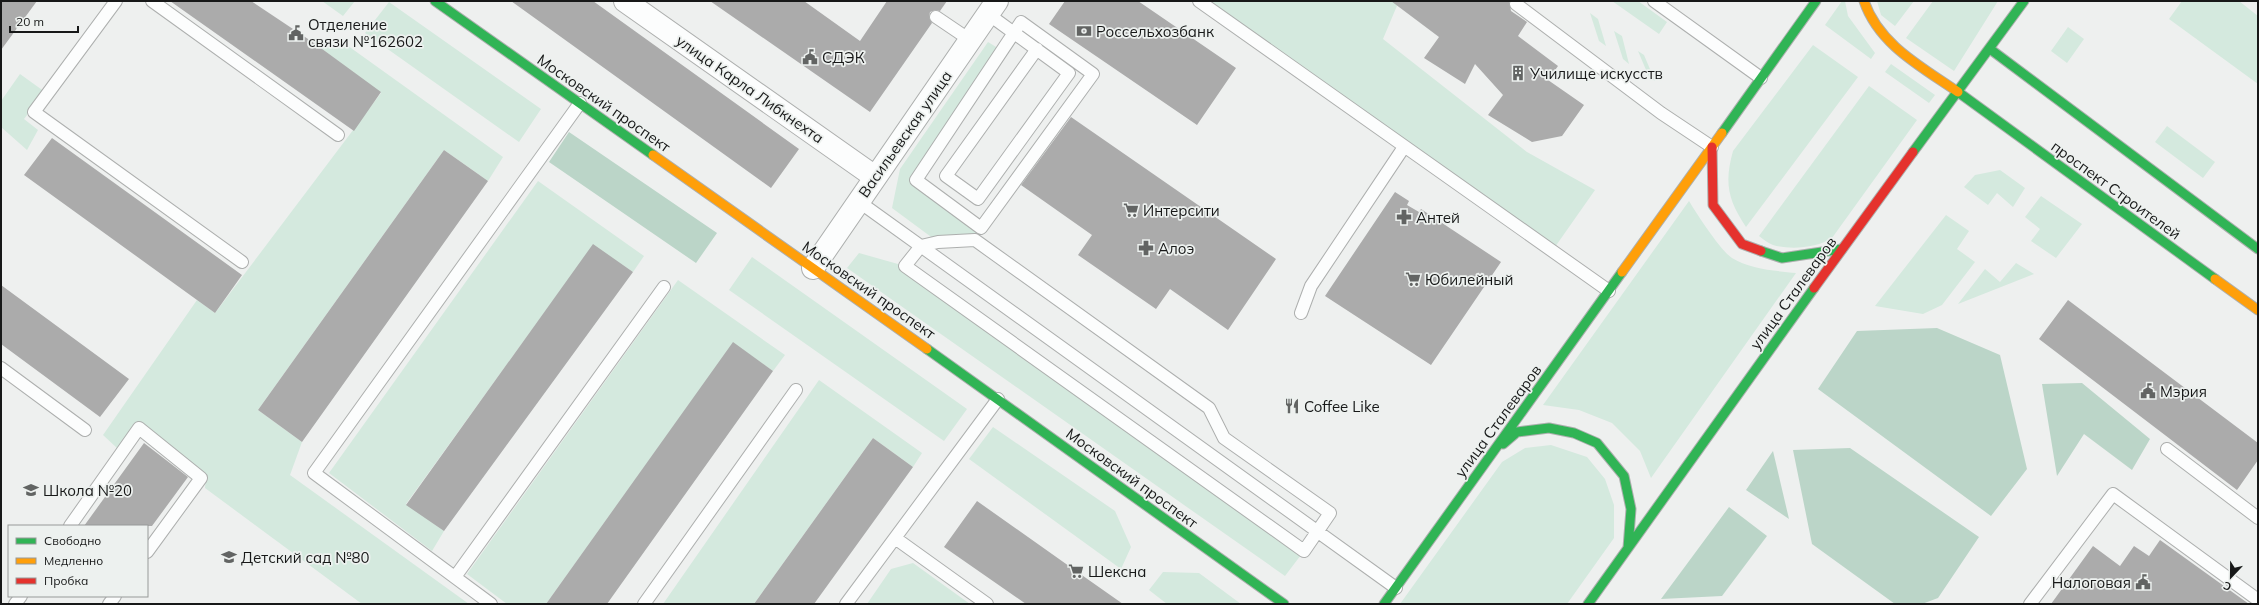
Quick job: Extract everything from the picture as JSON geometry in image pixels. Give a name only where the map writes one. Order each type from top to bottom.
[{"type":"main road","name":"Московский проспект","points":[[435,1],[998,399],[1284,604]]},
{"type":"main road","name":"улица Сталеваров","points":[[1384,604],[1816,1]]},
{"type":"main road","name":"проспект Строителей","points":[[1864,1],[1866,12],[1873,23],[1891,42],[2258,310]]},
{"type":"main road","name":"улица Сталеваров","points":[[1588,604],[1842,249],[2024,1]]},
{"type":"main road","points":[[1990,49],[2258,249]]},
{"type":"main road","points":[[1712,147],[1713,205],[1742,244],[1782,258],[1842,249]]},
{"type":"main road","points":[[1492,454],[1517,432],[1549,428],[1574,433],[1597,443],[1624,476],[1631,509],[1628,548]]},
{"type":"street","name":"улица Карла Либкнехта","points":[[625,1],[875,177]]},
{"type":"street","name":"Васильевская улица","points":[[813,268],[992,8]]},
{"type":"lane","points":[[116,1],[34,112],[242,262]]},
{"type":"lane","points":[[152,1],[338,135]]},
{"type":"lane","points":[[1199,1],[1609,291]]},
{"type":"lane","points":[[1654,1],[1761,78]]},
{"type":"lane","points":[[1516,4],[1662,114],[1712,147]]},
{"type":"lane","points":[[992,8],[1014,33],[1037,49],[1069,72],[978,199],[946,176],[1037,49]]},
{"type":"lane","points":[[936,17],[970,40]]},
{"type":"lane","points":[[1021,22],[1093,74],[981,228],[916,180],[1014,33],[1021,22]]},
{"type":"lane","points":[[491,604],[314,473],[580,103]]},
{"type":"lane","points":[[1301,313],[1311,286],[1404,146]]},
{"type":"lane","points":[[858,201],[1396,588]]},
{"type":"lane","points":[[975,240],[1209,408],[1224,438],[1330,513],[1304,551],[905,266],[921,246],[938,242],[975,240]]},
{"type":"lane","points":[[455,577],[664,287]]},
{"type":"lane","points":[[1,368],[85,430]]},
{"type":"lane","points":[[644,604],[796,390]]},
{"type":"lane","points":[[846,604],[998,399]]},
{"type":"lane","points":[[71,525],[139,428],[202,478],[148,551]]},
{"type":"lane","points":[[2167,449],[2258,518]]},
{"type":"lane","points":[[2030,604],[2114,494],[2258,600],[2256,604]]},
{"type":"lane","points":[[895,538],[987,604]]},
{"type":"green space","points":[[322,1],[355,1],[343,16]]},
{"type":"green space","points":[[1207,1],[1399,1],[1383,39],[1527,152],[1595,190],[1555,247]]},
{"type":"green space","points":[[1612,1],[1638,1],[1667,22],[1659,34]]},
{"type":"green space","points":[[1842,1],[1845,1],[1848,16],[1875,53],[1871,59],[1825,25]]},
{"type":"green space","points":[[1877,1],[1914,1],[1895,26],[1881,15]]},
{"type":"green space","points":[[1933,1],[1998,1],[1954,71],[1906,38]]},
{"type":"green space","points":[[2182,1],[2239,1],[2258,16],[2258,84],[2169,19]]},
{"type":"green space","points":[[389,2],[541,109],[519,142],[365,33]]},
{"type":"green space","points":[[1590,13],[1598,19],[1606,46],[1599,41]]},
{"type":"green space","points":[[2068,27],[2084,39],[2067,63],[2051,51]]},
{"type":"green space","points":[[1614,31],[1622,36],[1629,64],[1623,59]]},
{"type":"green space","points":[[988,42],[1001,50],[916,180],[981,228],[975,240],[938,242],[892,208],[900,169]]},
{"type":"green space","points":[[314,43],[344,43],[503,157],[488,181],[444,150],[258,410],[302,442],[290,475],[469,604],[362,604],[205,488],[206,475],[138,424],[118,449],[103,435],[197,300],[215,313],[381,93]]},
{"type":"green space","points":[[1813,45],[1858,77],[1746,227],[1735,208],[1729,191],[1728,182],[1730,162],[1733,151]]},
{"type":"green space","points":[[1638,51],[1644,55],[1655,81],[1649,77]]},
{"type":"green space","points":[[1891,64],[1935,95],[1929,103],[1885,72]]},
{"type":"green space","points":[[20,74],[45,92],[24,119],[38,130],[27,150],[1,127],[1,101]]},
{"type":"green space","points":[[1869,86],[1917,120],[1832,238],[1819,244],[1795,248],[1780,247],[1767,242],[1759,236]]},
{"type":"green space","points":[[2167,126],[2215,162],[2203,178],[2155,142]]},
{"type":"green space","points":[[569,132],[717,233],[696,263],[549,162]]},
{"type":"green space","points":[[2000,170],[2025,188],[2013,207],[1997,193],[1988,205],[1964,187],[1975,175]]},
{"type":"green space","points":[[538,181],[644,256],[633,272],[593,245],[406,504],[444,531],[432,551],[329,473]]},
{"type":"green space","points":[[2041,196],[2082,224],[2056,258],[2031,241],[2040,229],[2025,217]]},
{"type":"green space","points":[[1689,201],[1721,248],[1732,258],[1754,267],[1796,273],[1651,478],[1640,451],[1612,423],[1579,410],[1543,405]]},
{"type":"green space","points":[[1946,215],[1969,231],[1957,249],[1975,262],[1942,305],[1923,314],[1875,306]]},
{"type":"green space","points":[[859,253],[905,266],[1304,551],[1285,576],[847,268]]},
{"type":"green space","points":[[752,257],[967,409],[944,441],[729,290]]},
{"type":"green space","points":[[2016,263],[2034,274],[1958,304],[1985,269],[2000,282]]},
{"type":"green space","points":[[678,280],[785,355],[773,371],[733,343],[546,604],[507,604],[467,574]]},
{"type":"green space","points":[[1937,328],[2000,355],[2027,469],[1991,516],[1818,389],[1857,331]]},
{"type":"green space","points":[[819,380],[922,453],[913,467],[873,438],[754,604],[663,604]]},
{"type":"green space","points":[[2082,383],[2150,439],[2132,470],[2084,434],[2057,476],[2042,384]]},
{"type":"green space","points":[[993,427],[1115,511],[1131,547],[1121,569],[969,459]]},
{"type":"green space","points":[[1551,445],[1587,457],[1605,479],[1614,505],[1614,538],[1567,604],[1400,604],[1502,462],[1525,448]]},
{"type":"green space","points":[[1850,448],[1979,537],[1938,598],[1922,604],[1895,604],[1812,544],[1793,450]]},
{"type":"green space","points":[[1773,451],[1789,519],[1746,490]]},
{"type":"green space","points":[[1729,507],[1767,536],[1722,596],[1661,599]]},
{"type":"green space","points":[[913,563],[970,604],[867,604],[891,569]]},
{"type":"green space","points":[[1163,572],[1199,573],[1241,604],[1167,604],[1149,590]]},
{"type":"building","points":[[1,1],[37,1],[1,50]]},
{"type":"building","points":[[170,1],[251,1],[314,43],[381,92],[354,131]]},
{"type":"building","points":[[511,1],[593,1],[799,149],[771,188]]},
{"type":"building","points":[[710,1],[804,1],[860,41],[887,1],[947,1],[940,11],[936,10],[930,12],[929,17],[932,23],[870,112]]},
{"type":"building","points":[[1065,1],[1138,1],[1236,68],[1197,125],[1049,24]]},
{"type":"building","name":"Училище искусств","points":[[1391,1],[1509,1],[1511,11],[1527,22],[1518,36],[1558,66],[1548,80],[1584,105],[1562,136],[1532,142],[1488,115],[1503,95],[1475,64],[1465,84],[1424,58],[1439,37]]},
{"type":"building","name":"Интерсити","points":[[1071,117],[1276,259],[1228,330],[1170,289],[1156,309],[1078,255],[1092,235],[1021,185]]},
{"type":"building","points":[[52,138],[242,275],[215,313],[24,175]]},
{"type":"building","points":[[444,150],[488,181],[302,442],[258,410]]},
{"type":"building","name":"Юбилейный","points":[[1395,192],[1409,201],[1407,205],[1419,212],[1421,209],[1501,262],[1431,365],[1325,296]]},
{"type":"building","points":[[593,244],[633,272],[444,531],[406,505]]},
{"type":"building","points":[[1,285],[129,379],[100,417],[1,344]]},
{"type":"building","name":"Мэрия","points":[[2068,300],[2258,443],[2258,460],[2237,490],[2039,339]]},
{"type":"building","points":[[733,342],[773,371],[607,604],[546,604]]},
{"type":"building","points":[[873,438],[913,467],[814,604],[754,604]]},
{"type":"building","points":[[144,443],[188,477],[152,526],[85,525]]},
{"type":"building","points":[[977,501],[1123,604],[1026,604],[944,547]]},
{"type":"building","name":"Налоговая","points":[[2160,540],[2249,604],[2051,604],[2093,546],[2120,566],[2134,546],[2149,556]]},
{"type":"traffic: fast","points":[[435,1],[653,155]]},
{"type":"traffic: fast","points":[[1722,133],[1816,1]]},
{"type":"traffic: fast","points":[[1913,152],[2024,1]]},
{"type":"traffic: fast","points":[[1990,49],[2258,249]]},
{"type":"traffic: fast","points":[[1958,92],[2215,279]]},
{"type":"traffic: fast","points":[[1761,251],[1782,258],[1842,249]]},
{"type":"traffic: fast","points":[[1384,604],[1622,272]]},
{"type":"traffic: fast","points":[[1588,604],[1814,288]]},
{"type":"traffic: fast","points":[[927,349],[1284,604]]},
{"type":"traffic: fast","points":[[1503,444],[1517,432],[1549,428],[1574,433],[1597,443],[1624,476],[1631,509],[1628,548]]},
{"type":"traffic: slow","points":[[1864,1],[1871,17],[1891,43],[1916,64],[1958,92]]},
{"type":"traffic: slow","points":[[1622,272],[1722,133]]},
{"type":"traffic: slow","points":[[653,155],[927,349]]},
{"type":"traffic: slow","points":[[2215,279],[2258,310]]},
{"type":"traffic: jam","points":[[1712,147],[1713,205],[1742,244],[1761,251]]},
{"type":"traffic: jam","points":[[1814,288],[1913,152]]},
{"type":"place","name":"Россельхозбанк","points":[[1084,31]]},
{"type":"place","name":"Отделение связи №162602","points":[[296,33]]},
{"type":"place","name":"СДЭК","points":[[810,57]]},
{"type":"place","name":"Училище искусств","points":[[1518,73]]},
{"type":"place","name":"Интерсити","points":[[1131,210]]},
{"type":"place","name":"Антей","points":[[1404,217]]},
{"type":"place","name":"Алоэ","points":[[1146,248]]},
{"type":"place","name":"Юбилейный","points":[[1413,279]]},
{"type":"place","name":"Мэрия","points":[[2148,391]]},
{"type":"place","name":"Coffee Like","points":[[1292,406]]},
{"type":"place","name":"Школа №20","points":[[31,490]]},
{"type":"place","name":"Детский сад №80","points":[[229,557]]},
{"type":"place","name":"Шексна","points":[[1076,571]]},
{"type":"place","name":"Налоговая","points":[[2143,582]]}]
